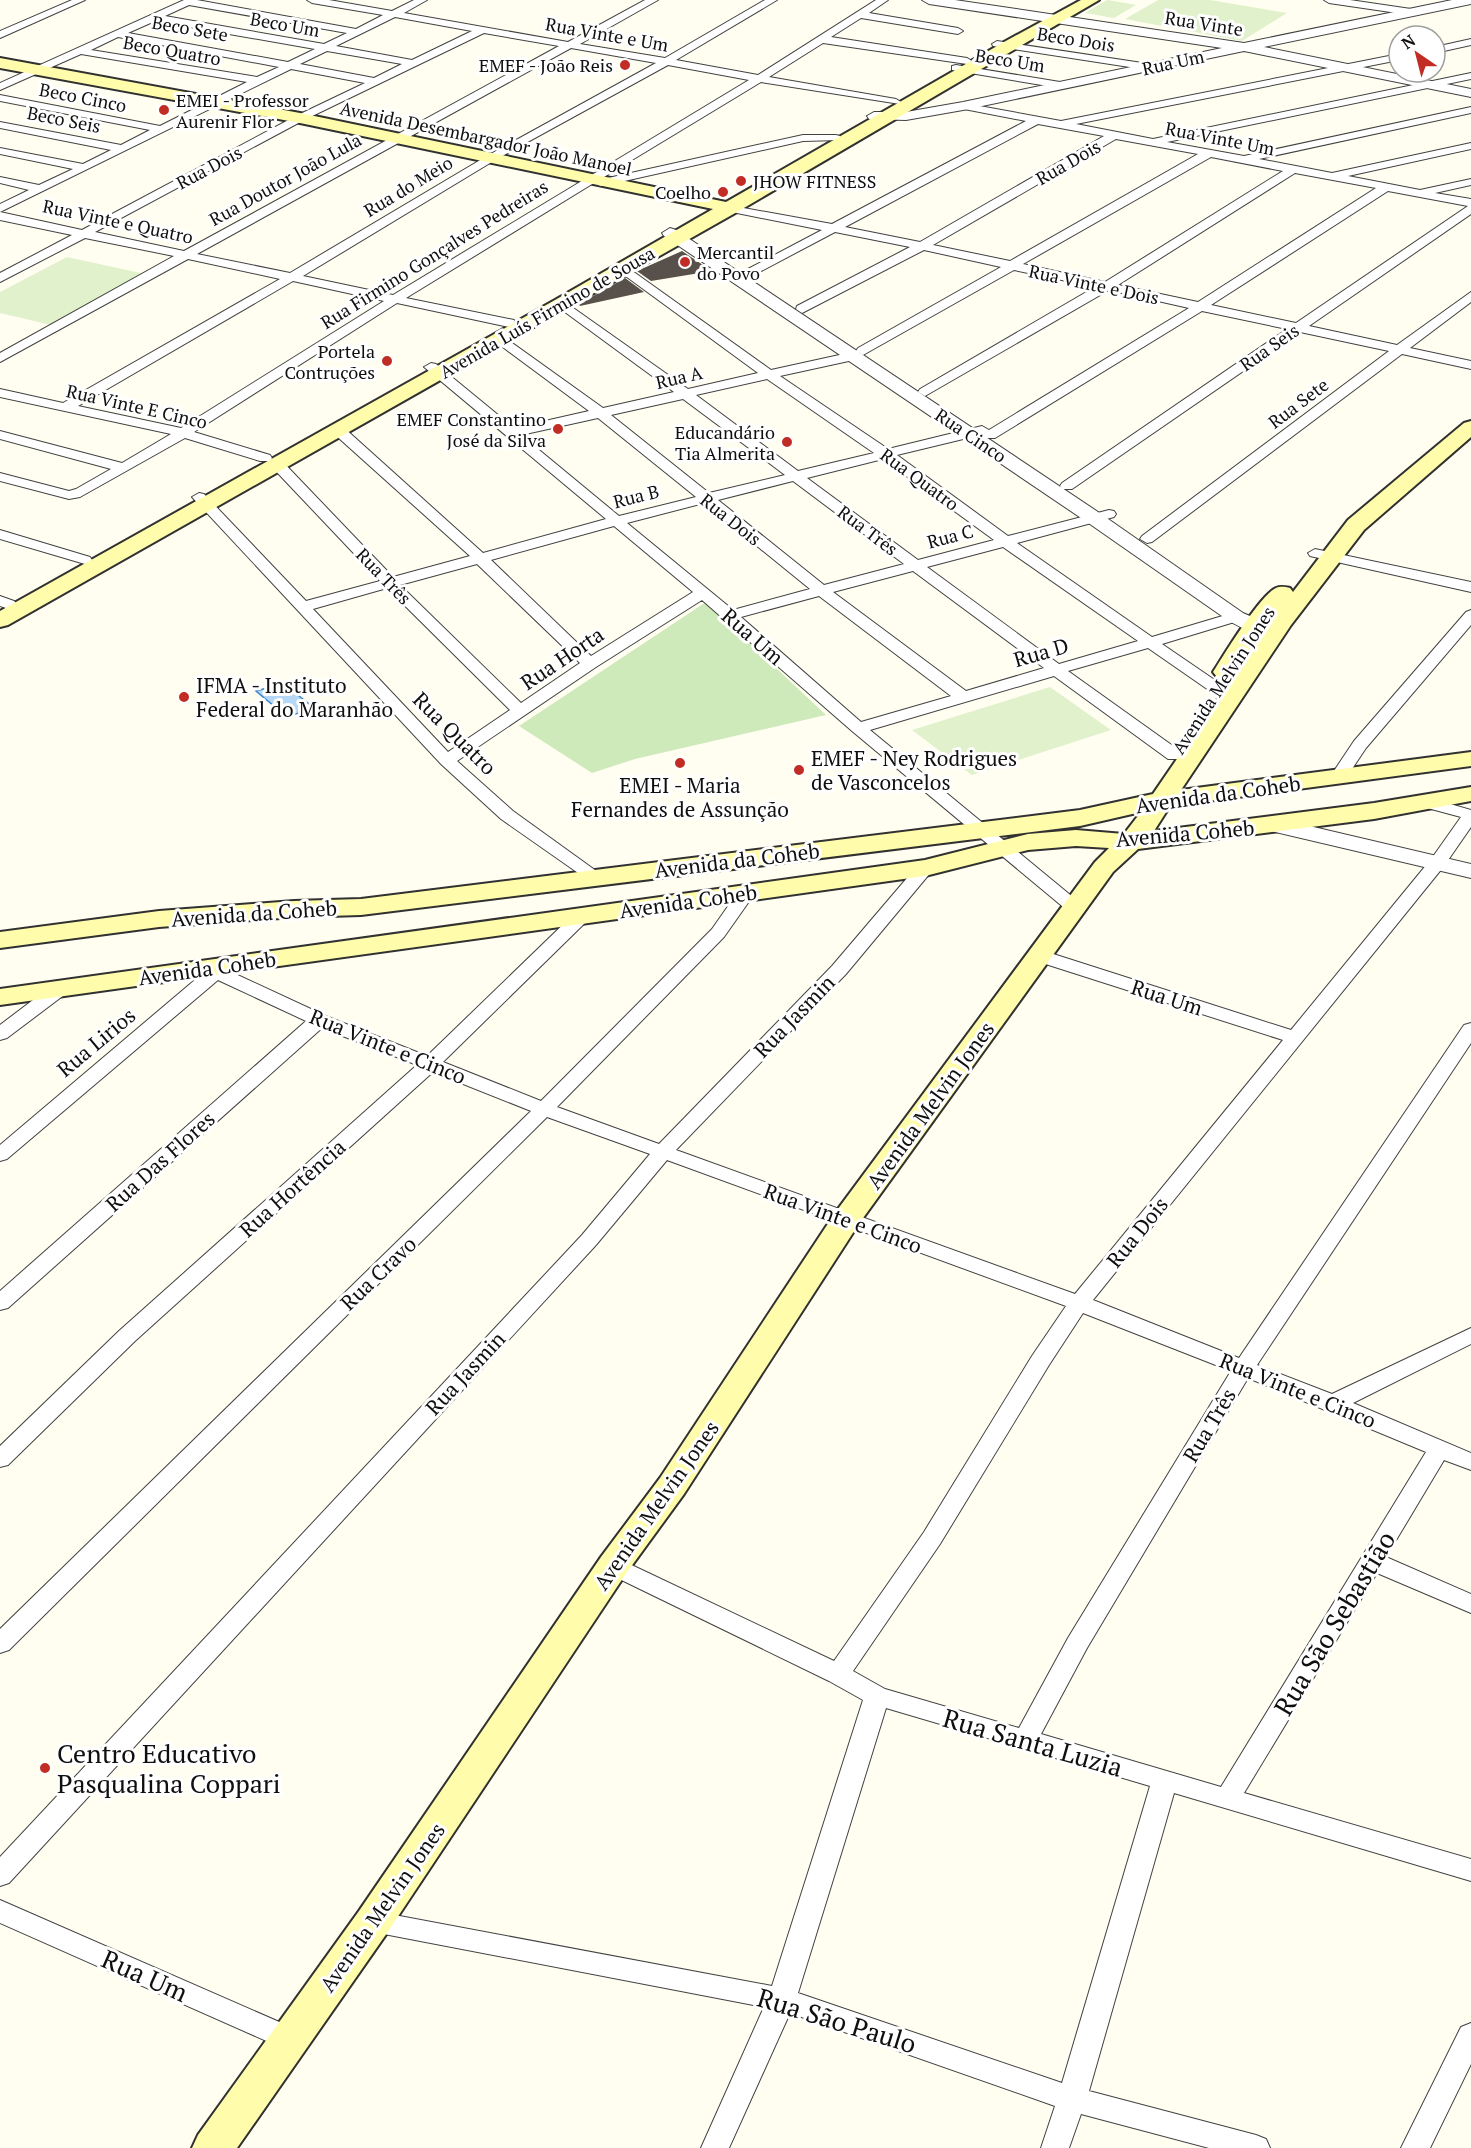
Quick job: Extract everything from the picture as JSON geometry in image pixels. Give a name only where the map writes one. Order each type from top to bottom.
[{"type":"main road","name":"Avenida Luís Firmino de Sousa","points":[[1050,18],[1074,0]]},
{"type":"main road","name":"Avenida Luís Firmino de Sousa","points":[[724,207],[836,138],[879,117],[896,102],[1050,18],[1092,0]]},
{"type":"main road","name":"Avenida Desembargador João Manoel","points":[[0,63],[300,118],[724,207]]},
{"type":"main road","name":"Avenida Luís Firmino de Sousa","points":[[2,608],[203,500],[611,272],[964,66]]},
{"type":"main road","name":"Avenida Luís Firmino de Sousa","points":[[505,331],[562,304],[611,272]]},
{"type":"main road","name":"Avenida Luís Firmino de Sousa","points":[[270,461],[337,429],[435,370]]},
{"type":"main road","name":"Avenida Melvin Jones","points":[[1323,555],[1341,522],[1471,413]]},
{"type":"main road","name":"Avenida Melvin Jones","points":[[1151,802],[1174,754],[1262,622],[1323,555],[1395,490],[1471,427]]},
{"type":"main road","name":"Avenida Melvin Jones","points":[[213,2148],[373,1922],[613,1566],[672,1486],[846,1220],[1151,802],[1262,622]]},
{"type":"main road","name":"Avenida da Coheb","points":[[0,940],[159,919],[252,911],[361,907],[597,878],[1080,818],[1151,802],[1471,759]]},
{"type":"main road","points":[[1426,802],[1471,794]]},
{"type":"main road","name":"Avenida Coheb","points":[[0,997],[220,969],[583,915],[925,868],[1003,848],[1051,839],[1076,838],[1116,850],[1271,824],[1426,802]]},
{"type":"street","points":[[0,34],[80,0]]},
{"type":"street","name":"Rua Vinte e Um","points":[[312,0],[896,102]]},
{"type":"street","points":[[0,209],[422,0]]},
{"type":"street","name":"Rua Doutor João Lula","points":[[0,358],[397,138],[653,0]]},
{"type":"street","name":"Rua do Meio","points":[[66,407],[292,277],[491,158],[666,62],[772,0]]},
{"type":"street","name":"Rua Firmino Gonçalves Pedreiras","points":[[0,477],[63,494],[80,493],[121,467],[183,433],[397,298],[597,181],[883,0]]},
{"type":"street","name":"Rua Vinte","points":[[929,0],[1243,47],[1387,76]]},
{"type":"street","points":[[1329,0],[1411,12]]},
{"type":"street","name":"Rua Um","points":[[879,117],[963,106],[1411,12],[1439,4],[1471,0]]},
{"type":"street","points":[[0,87],[190,1],[357,32]]},
{"type":"street","points":[[861,15],[958,31]]},
{"type":"street","name":"Beco Um","points":[[152,17],[412,63]]},
{"type":"street","name":"Rua Dois","points":[[0,278],[300,118],[484,29]]},
{"type":"street","name":"Beco Sete","points":[[117,34],[292,65]]},
{"type":"street","name":"Beco Um","points":[[820,39],[1060,85]]},
{"type":"street","points":[[1447,47],[1471,42]]},
{"type":"street","name":"Beco Dois","points":[[1003,44],[1149,67]]},
{"type":"street","name":"Beco Quatro","points":[[80,51],[259,81]]},
{"type":"street","name":"Rua Dois","points":[[1055,125],[1387,59]]},
{"type":"street","points":[[292,65],[374,81]]},
{"type":"street","points":[[1447,80],[1471,75]]},
{"type":"street","points":[[1146,143],[1428,84]]},
{"type":"street","name":"Rua Vinte","points":[[1428,84],[1471,93]]},
{"type":"street","name":"Beco Cinco","points":[[0,98],[160,129]]},
{"type":"street","name":"Rua Vinte Um","points":[[963,106],[1146,143],[1471,203]]},
{"type":"street","points":[[1239,159],[1471,110]]},
{"type":"street","points":[[750,273],[1035,121]]},
{"type":"street","name":"Beco Seis","points":[[0,125],[121,148]]},
{"type":"street","name":"Rua Dois","points":[[802,309],[921,246],[1113,136]]},
{"type":"street","points":[[597,181],[803,138],[836,138]]},
{"type":"street","points":[[1328,176],[1471,146]]},
{"type":"street","points":[[0,151],[82,167]]},
{"type":"street","points":[[858,353],[1207,154]]},
{"type":"street","points":[[925,392],[1105,286],[1292,170]]},
{"type":"street","points":[[0,180],[41,189]]},
{"type":"street","points":[[1417,193],[1471,182]]},
{"type":"street","name":"Rua Cinco","points":[[980,433],[1199,307],[1386,187]]},
{"type":"street","name":"Rua Vinte e Dois","points":[[724,207],[921,246],[1471,365]]},
{"type":"street","name":"Rua Seis","points":[[1067,486],[1471,209]]},
{"type":"street","name":"Rua Vinte e Quatro","points":[[0,216],[397,298],[505,331]]},
{"type":"street","name":"Rua Cinco","points":[[678,233],[750,273],[802,309],[858,353],[925,392],[980,433],[1067,486],[1102,516],[1147,539],[1262,622]]},
{"type":"street","name":"Rua Cinco","points":[[678,233],[1262,622]]},
{"type":"street","name":"Rua Quatro","points":[[611,272],[886,454],[1006,542],[1216,688]]},
{"type":"street","name":"Rua Sete","points":[[1147,539],[1471,296]]},
{"type":"street","name":"Rua Três","points":[[562,304],[687,393],[1054,670],[1174,754]]},
{"type":"street","name":"Rua Dois","points":[[505,331],[600,413],[822,591],[963,697]]},
{"type":"street","name":"Rua A","points":[[512,433],[858,353]]},
{"type":"street","name":"Rua Um","points":[[435,370],[730,615],[858,728],[1074,907]]},
{"type":"street","name":"Rua Vinte E Cinco","points":[[0,393],[183,433],[270,461]]},
{"type":"street","points":[[337,429],[373,459],[480,558],[590,664]]},
{"type":"street","name":"Rua B","points":[[302,607],[616,521],[980,433]]},
{"type":"street","points":[[0,435],[121,467]]},
{"type":"street","name":"Rua Três","points":[[270,461],[520,711]]},
{"type":"street","name":"Rua Quatro","points":[[203,500],[447,760],[507,815],[597,878]]},
{"type":"street","name":"Rua C","points":[[730,615],[1102,516]]},
{"type":"street","points":[[0,534],[78,568]]},
{"type":"street","points":[[1323,555],[1471,587]]},
{"type":"street","name":"Rua Horta","points":[[447,760],[590,664],[702,593]]},
{"type":"street","points":[[1338,777],[1360,745],[1471,615]]},
{"type":"street","name":"Rua D","points":[[858,728],[1151,642],[1262,622]]},
{"type":"street","points":[[1426,802],[1471,815]]},
{"type":"street","name":"Rua Dois","points":[[838,1674],[932,1538],[1040,1361],[1079,1303],[1438,862],[1471,815]]},
{"type":"street","points":[[1271,824],[1471,871]]},
{"type":"street","name":"Rua Jasmin","points":[[0,1875],[581,1248],[663,1152],[838,970],[925,868]]},
{"type":"street","name":"Rua Cravo","points":[[0,1644],[544,1109],[718,933],[746,893]]},
{"type":"street","name":"Rua Hortência","points":[[0,1459],[128,1336],[431,1063],[583,915]]},
{"type":"street","name":"Rua Um","points":[[1040,956],[1295,1038]]},
{"type":"street","name":"Rua Vinte e Cinco","points":[[220,969],[319,1020],[544,1109],[1079,1303],[1333,1403],[1471,1462]]},
{"type":"street","name":"Rua Lirios","points":[[0,1155],[220,969]]},
{"type":"street","points":[[0,1034],[61,988]]},
{"type":"street","name":"Rua Das Flores","points":[[0,1303],[319,1020]]},
{"type":"street","name":"Rua Três","points":[[1025,1741],[1077,1644],[1244,1367],[1471,1029]]},
{"type":"street","points":[[1333,1403],[1471,1335]]},
{"type":"street","name":"Rua São Sebastião","points":[[1228,1798],[1440,1448]]},
{"type":"street","points":[[1372,1561],[1471,1604]]},
{"type":"street","name":"Rua Santa Luzia","points":[[613,1566],[838,1674],[877,1696],[1471,1870]]},
{"type":"street","points":[[715,2148],[782,1999],[877,1696]]},
{"type":"street","points":[[1055,2148],[1072,2099],[1165,1780]]},
{"type":"street","name":"Rua Um","points":[[0,1911],[290,2039]]},
{"type":"street","name":"Rua São Paulo","points":[[373,1922],[782,1999],[1072,2099],[1256,2148]]},
{"type":"street","points":[[1414,2148],[1471,2035]]},
{"type":"green space","points":[[1107,0],[1136,5],[1114,18],[1085,13]]},
{"type":"green space","points":[[1158,0],[1210,0],[1287,13],[1242,41],[1125,19]]},
{"type":"green space","points":[[67,257],[145,274],[51,325],[0,313],[0,292]]},
{"type":"green space","points":[[706,602],[826,715],[635,759],[592,773],[519,726]]},
{"type":"green space","points":[[1050,687],[1111,730],[972,775],[912,730]]},
{"type":"water","points":[[283,683],[314,708],[287,717],[256,691]]},
{"type":"building","points":[[682,251],[712,271],[651,281],[637,271]]},
{"type":"building","points":[[625,278],[644,292],[580,306],[579,304]]},
{"type":"place","name":"EMEF - João Reis","points":[[625,65]]},
{"type":"place","name":"EMEI - Professor Aurenir Flor","points":[[164,110]]},
{"type":"place","name":"JHOW FITNESS","points":[[741,181]]},
{"type":"place","name":"Coelho","points":[[723,192]]},
{"type":"place","name":"Mercantil do Povo","points":[[685,262]]},
{"type":"place","name":"Portela Contruções","points":[[387,361]]},
{"type":"place","name":"EMEF Constantino José da Silva","points":[[558,429]]},
{"type":"place","name":"Educandário Tia Almerita","points":[[787,442]]},
{"type":"place","name":"IFMA - Instituto Federal do Maranhão","points":[[184,697]]},
{"type":"place","name":"EMEI - Maria Fernandes de Assunção","points":[[680,763]]},
{"type":"place","name":"EMEF - Ney Rodrigues de Vasconcelos","points":[[799,770]]},
{"type":"place","name":"Centro Educativo Pasqualina Coppari","points":[[45,1768]]}]
